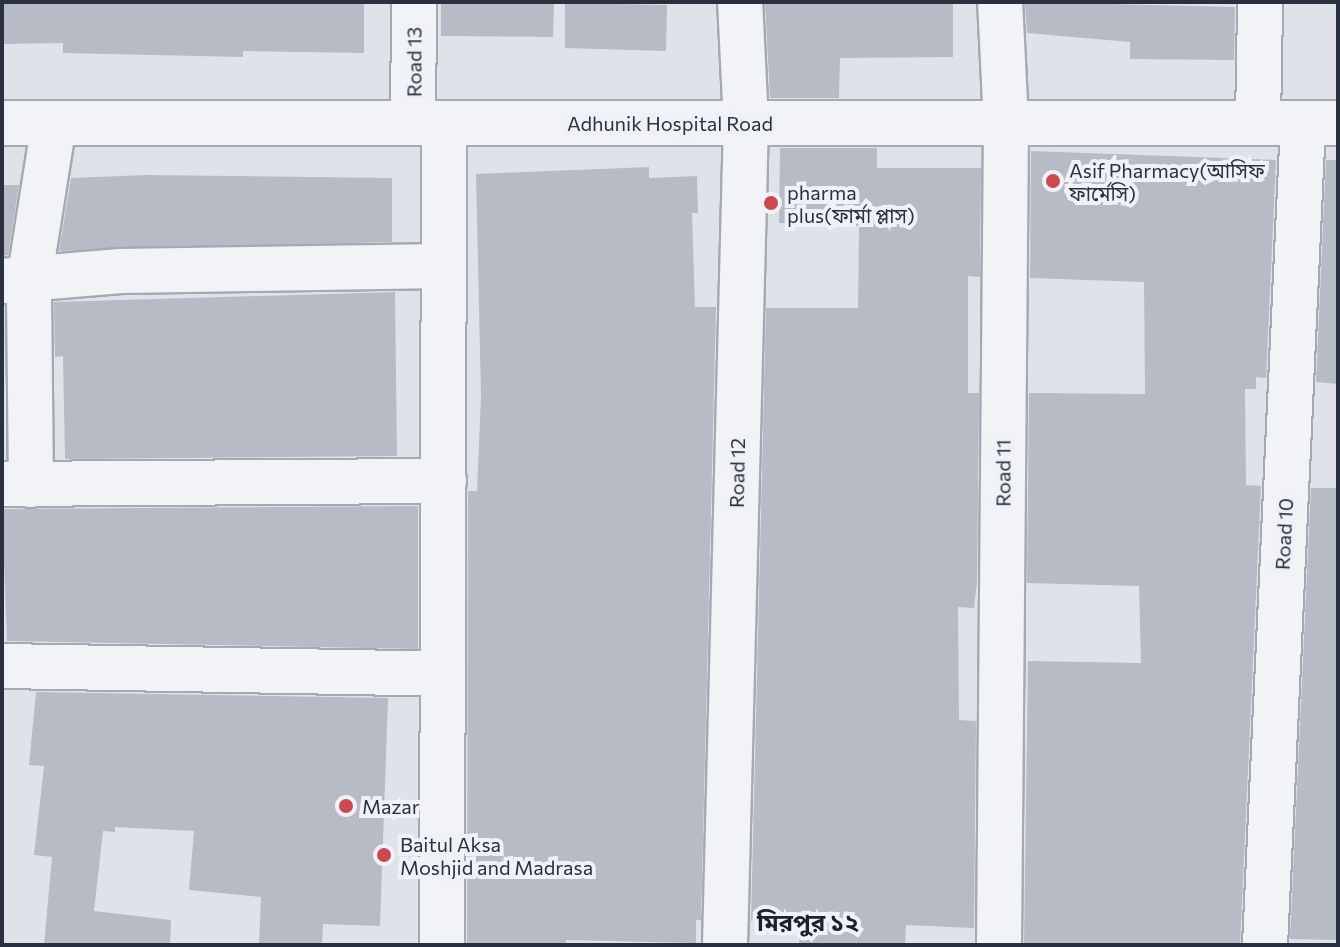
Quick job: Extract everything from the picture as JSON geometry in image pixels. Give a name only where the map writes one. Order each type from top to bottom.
[{"type":"street","name":"Road 13","points":[[414,2],[444,266],[442,945]]},
{"type":"street","name":"Road 12","points":[[725,945],[746,123],[740,2]]},
{"type":"street","name":"Road 11","points":[[999,945],[1006,123],[1000,2]]},
{"type":"street","points":[[1258,122],[1260,2]]},
{"type":"street","name":"Adhunik Hospital Road","points":[[2,123],[1320,123]]},
{"type":"street","points":[[54,123],[16,281],[17,484],[444,481]]},
{"type":"street","name":"Road 10","points":[[1265,945],[1320,123]]},
{"type":"street","points":[[16,281],[121,271],[444,266]]},
{"type":"street","points":[[2,666],[442,674]]},
{"type":"building","points":[[2,2],[364,2],[364,53],[243,51],[243,57],[63,53],[63,43],[2,44]]},
{"type":"building","points":[[441,2],[554,2],[553,37],[441,36]]},
{"type":"building","points":[[765,2],[953,4],[953,57],[840,58],[839,98],[770,98]]},
{"type":"building","points":[[1025,2],[1235,7],[1234,60],[1130,59],[1130,42],[1027,33]]},
{"type":"building","points":[[565,3],[667,5],[666,51],[565,48]]},
{"type":"building","points":[[780,148],[877,148],[877,168],[981,168],[980,277],[968,276],[968,393],[979,393],[977,582],[974,608],[958,607],[959,720],[976,721],[974,928],[906,925],[905,945],[799,945],[800,923],[751,921],[766,308],[858,308],[859,226],[779,223]]},
{"type":"building","points":[[1031,151],[1276,160],[1266,378],[1256,377],[1256,389],[1245,389],[1246,485],[1261,486],[1240,945],[1024,945],[1028,661],[1141,663],[1139,586],[1027,583],[1029,393],[1145,394],[1144,282],[1030,278]]},
{"type":"building","points":[[1326,160],[1338,160],[1338,384],[1316,382]]},
{"type":"building","points":[[649,167],[649,178],[697,176],[698,213],[692,213],[695,307],[716,307],[701,920],[696,920],[696,943],[566,940],[566,945],[467,945],[468,491],[477,491],[481,396],[476,174]]},
{"type":"building","points":[[146,175],[392,178],[392,242],[59,251],[71,178]]},
{"type":"building","points":[[2,185],[19,185],[8,255],[2,256]]},
{"type":"building","points":[[395,292],[397,456],[65,459],[63,356],[55,357],[54,302]]},
{"type":"building","points":[[1311,488],[1338,488],[1338,940],[1290,939]]},
{"type":"building","points":[[418,506],[418,649],[7,641],[2,509]]},
{"type":"building","points":[[36,692],[388,698],[380,926],[323,924],[322,945],[259,945],[261,897],[189,890],[194,831],[115,827],[115,832],[103,831],[94,911],[171,920],[170,945],[44,945],[52,857],[34,855],[44,766],[29,765]]},
{"type":"place","name":"Asif Pharmacy(আসিফ ফার্মেসি)","points":[[1053,181]]},
{"type":"place","name":"pharma plus(ফার্মা প্লাস)","points":[[771,203]]},
{"type":"place","name":"Mazar","points":[[346,806]]},
{"type":"place","name":"Baitul Aksa Moshjid and Madrasa","points":[[384,855]]},
{"type":"district","name":"মিরপুর ১২","points":[[808,922]]}]
